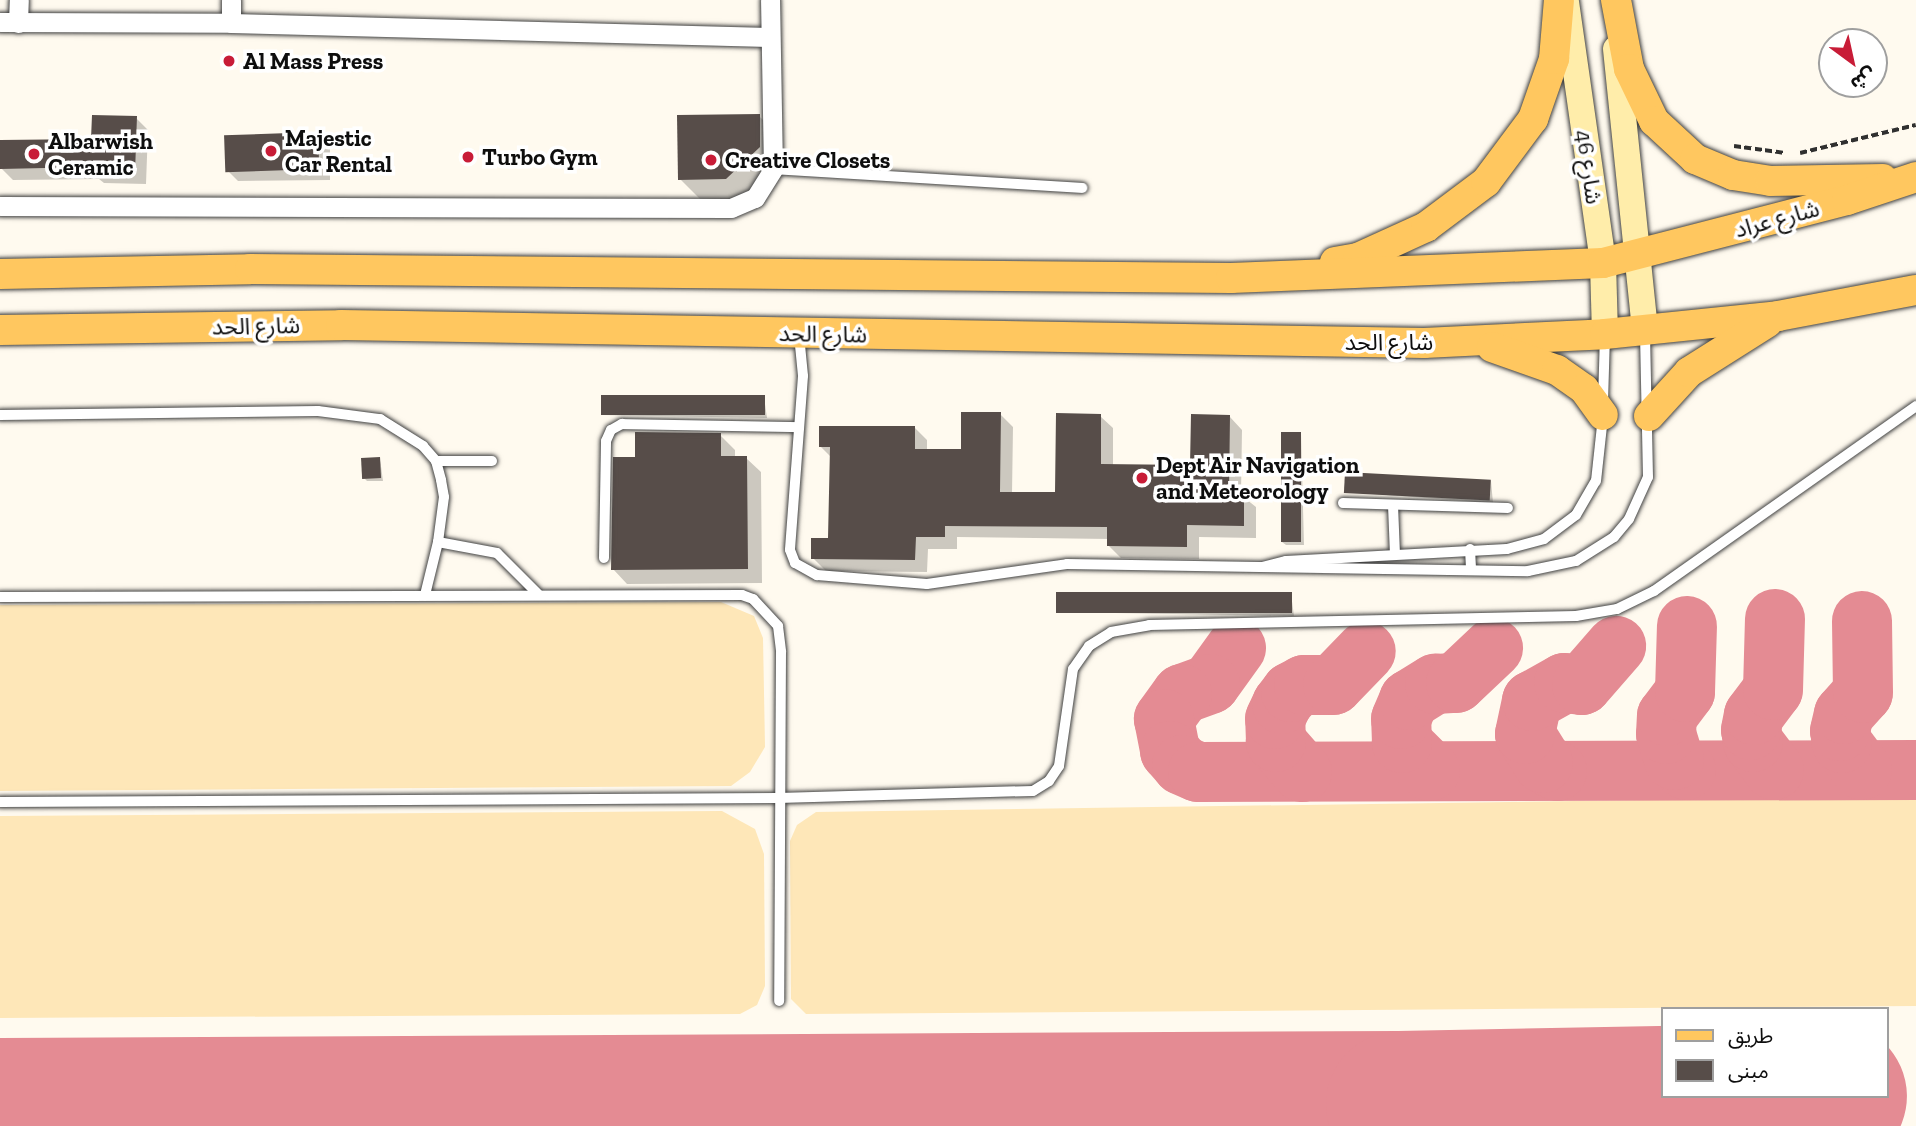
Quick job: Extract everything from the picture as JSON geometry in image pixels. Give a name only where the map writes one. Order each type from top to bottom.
[{"type":"main road","points":[[1231,278],[1358,258],[1426,227],[1486,182],[1533,119],[1554,58],[1559,0]]},
{"type":"main road","name":"شارع 46","points":[[1566,0],[1603,263],[1605,334]]},
{"type":"main road","points":[[1614,0],[1629,69],[1654,121],[1695,159],[1733,175],[1770,181],[1915,178]]},
{"type":"main road","name":"شارع 46","points":[[1614,0],[1645,330]]},
{"type":"main road","name":"شارع عراد","points":[[1637,256],[1915,178]]},
{"type":"main road","points":[[0,274],[250,269],[1231,278],[1603,263],[1637,256]]},
{"type":"main road","points":[[1645,330],[1778,316],[1916,290]]},
{"type":"main road","points":[[1649,416],[1704,360],[1778,316]]},
{"type":"main road","name":"شارع الحد","points":[[0,330],[341,325],[799,334],[1475,341],[1645,330]]},
{"type":"main road","points":[[1475,341],[1557,370],[1584,389],[1603,415]]},
{"type":"street","points":[[19,0],[9,22],[231,23],[769,37]]},
{"type":"street","points":[[231,0],[231,23]]},
{"type":"street","points":[[0,206],[731,208],[755,198],[773,169],[770,0]]},
{"type":"lane","points":[[773,169],[1082,188]]},
{"type":"lane","points":[[799,334],[803,376],[790,550],[805,572],[927,584],[1055,564],[1471,570],[1554,568],[1576,561],[1614,537],[1635,509],[1648,477],[1649,416],[1645,330]]},
{"type":"lane","points":[[1259,568],[1286,561],[1526,546],[1545,538],[1576,514],[1597,481],[1603,415],[1605,334]]},
{"type":"lane","points":[[0,802],[778,798],[1024,793],[1042,787],[1059,766],[1073,669],[1089,646],[1111,632],[1149,625],[1576,616],[1617,609],[1666,584],[1777,508],[1880,428],[1916,406]]},
{"type":"lane","points":[[0,415],[351,414],[380,419],[410,436],[436,461],[444,497],[438,542],[425,595]]},
{"type":"lane","points":[[604,558],[606,441],[616,426],[799,427]]},
{"type":"lane","points":[[436,461],[492,461]]},
{"type":"lane","points":[[1343,503],[1508,508]]},
{"type":"lane","points":[[1394,505],[1395,554]]},
{"type":"lane","points":[[438,542],[497,553],[538,594]]},
{"type":"lane","points":[[1470,550],[1471,570]]},
{"type":"lane","points":[[1418,553],[1419,570]]},
{"type":"lane","points":[[0,597],[742,595],[764,606],[778,626],[781,652],[778,798],[779,1001]]},
{"type":"path","points":[[1722,141],[1754,150],[1797,153],[1839,147],[1916,125]]},
{"type":"sand","points":[[721,602],[754,616],[763,638],[765,747],[750,772],[731,786],[0,791],[0,605]]},
{"type":"sand","points":[[1916,796],[1916,1006],[806,1014],[791,999],[790,841],[797,825],[816,812]]},
{"type":"sand","points":[[722,811],[755,829],[764,854],[765,986],[757,1005],[740,1014],[0,1018],[0,816]]},
{"type":"building","points":[[760,114],[760,147],[726,179],[678,180],[677,115]]},
{"type":"building","points":[[92,115],[137,116],[135,173],[90,172],[90,167],[0,169],[0,140],[91,139]]},
{"type":"building","name":"Majestic Car Rental","points":[[318,132],[319,169],[225,172],[224,135]]},
{"type":"building","points":[[601,395],[765,395],[765,415],[601,415]]},
{"type":"building","points":[[961,412],[1001,412],[1000,492],[1055,492],[1056,413],[1101,414],[1101,464],[1190,465],[1191,414],[1230,415],[1229,493],[1244,493],[1244,526],[1187,525],[1187,547],[1107,546],[1107,527],[945,526],[945,537],[916,537],[915,560],[811,559],[811,538],[828,538],[830,447],[819,447],[819,426],[915,426],[915,449],[961,449]]},
{"type":"building","points":[[635,432],[721,433],[721,456],[747,456],[748,569],[611,570],[613,457],[635,457]]},
{"type":"building","points":[[1281,432],[1301,432],[1301,542],[1281,542]]},
{"type":"building","points":[[380,457],[381,478],[362,479],[361,458]]},
{"type":"building","points":[[1345,472],[1491,480],[1490,501],[1344,493]]},
{"type":"building","points":[[1056,592],[1292,592],[1292,613],[1056,613]]},
{"type":"taxiway","points":[[1774,770],[1753,742],[1751,730],[1754,715],[1773,690],[1775,619]]},
{"type":"taxiway","points":[[1862,621],[1863,693],[1844,714],[1840,731],[1842,743],[1862,770]]},
{"type":"taxiway","points":[[1686,770],[1674,760],[1666,734],[1667,716],[1685,692],[1687,626]]},
{"type":"taxiway","points":[[1557,771],[1543,763],[1525,734],[1532,701],[1564,683],[1582,685],[1616,646]]},
{"type":"taxiway","points":[[1236,648],[1210,684],[1182,694],[1164,719],[1170,751],[1182,765],[1198,772],[1916,770]]},
{"type":"taxiway","points":[[1430,771],[1402,743],[1401,719],[1409,700],[1435,684],[1456,683],[1493,648]]},
{"type":"taxiway","points":[[1302,772],[1276,742],[1275,719],[1282,704],[1291,692],[1304,685],[1333,685],[1366,651]]},
{"type":"taxiway","points":[[1584,1126],[1641,1098]]},
{"type":"taxiway","points":[[1399,1104],[1454,1126]]},
{"type":"runway","points":[[0,1111],[1399,1104],[1724,1098]]},
{"type":"place","name":"Al Mass Press","points":[[229,61]]},
{"type":"place","name":"Majestic Car Rental","points":[[271,151]]},
{"type":"place","name":"Albarwish Ceramic","points":[[34,154]]},
{"type":"place","name":"Turbo Gym","points":[[468,157]]},
{"type":"place","name":"Creative Closets","points":[[711,160]]},
{"type":"place","name":"Dept Air Navigation and Meteorology","points":[[1142,478]]}]
